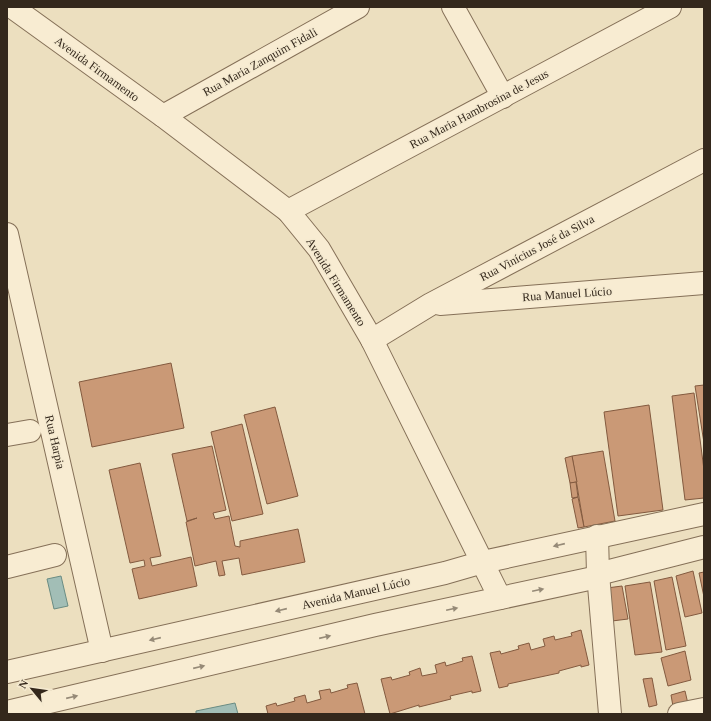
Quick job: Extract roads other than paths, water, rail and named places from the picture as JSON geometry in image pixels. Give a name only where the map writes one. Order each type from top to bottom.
[{"type":"street","name":"Rua Maria Zanquim Fidali","points":[[163,116],[358,7]]},
{"type":"street","points":[[453,7],[503,97]]},
{"type":"street","name":"Rua Maria Hambrosina de Jesus","points":[[288,211],[670,7]]},
{"type":"street","name":"Avenida Firmamento","points":[[18,13],[163,116],[288,211],[318,249],[372,340],[500,598]]},
{"type":"street","name":"Rua Vinícius José da Silva","points":[[372,340],[431,304],[704,160]]},
{"type":"street","name":"Rua Harpia","points":[[7,234],[102,651]]},
{"type":"street","name":"Rua Manuel Lúcio","points":[[431,304],[704,283]]},
{"type":"street","points":[[7,435],[30,431]]},
{"type":"street","name":"Avenida Manuel Lúcio","points":[[7,672],[445,573],[483,562],[597,536],[704,514]]},
{"type":"street","points":[[597,536],[598,576],[610,714]]},
{"type":"street","points":[[7,712],[374,625],[598,576],[704,547]]},
{"type":"street","points":[[7,567],[55,555]]},
{"type":"street","points":[[679,714],[704,709]]},
{"type":"water","points":[[61,576],[68,606],[54,609],[47,579]]},
{"type":"water","points":[[235,703],[238,714],[196,714],[196,711]]}]
